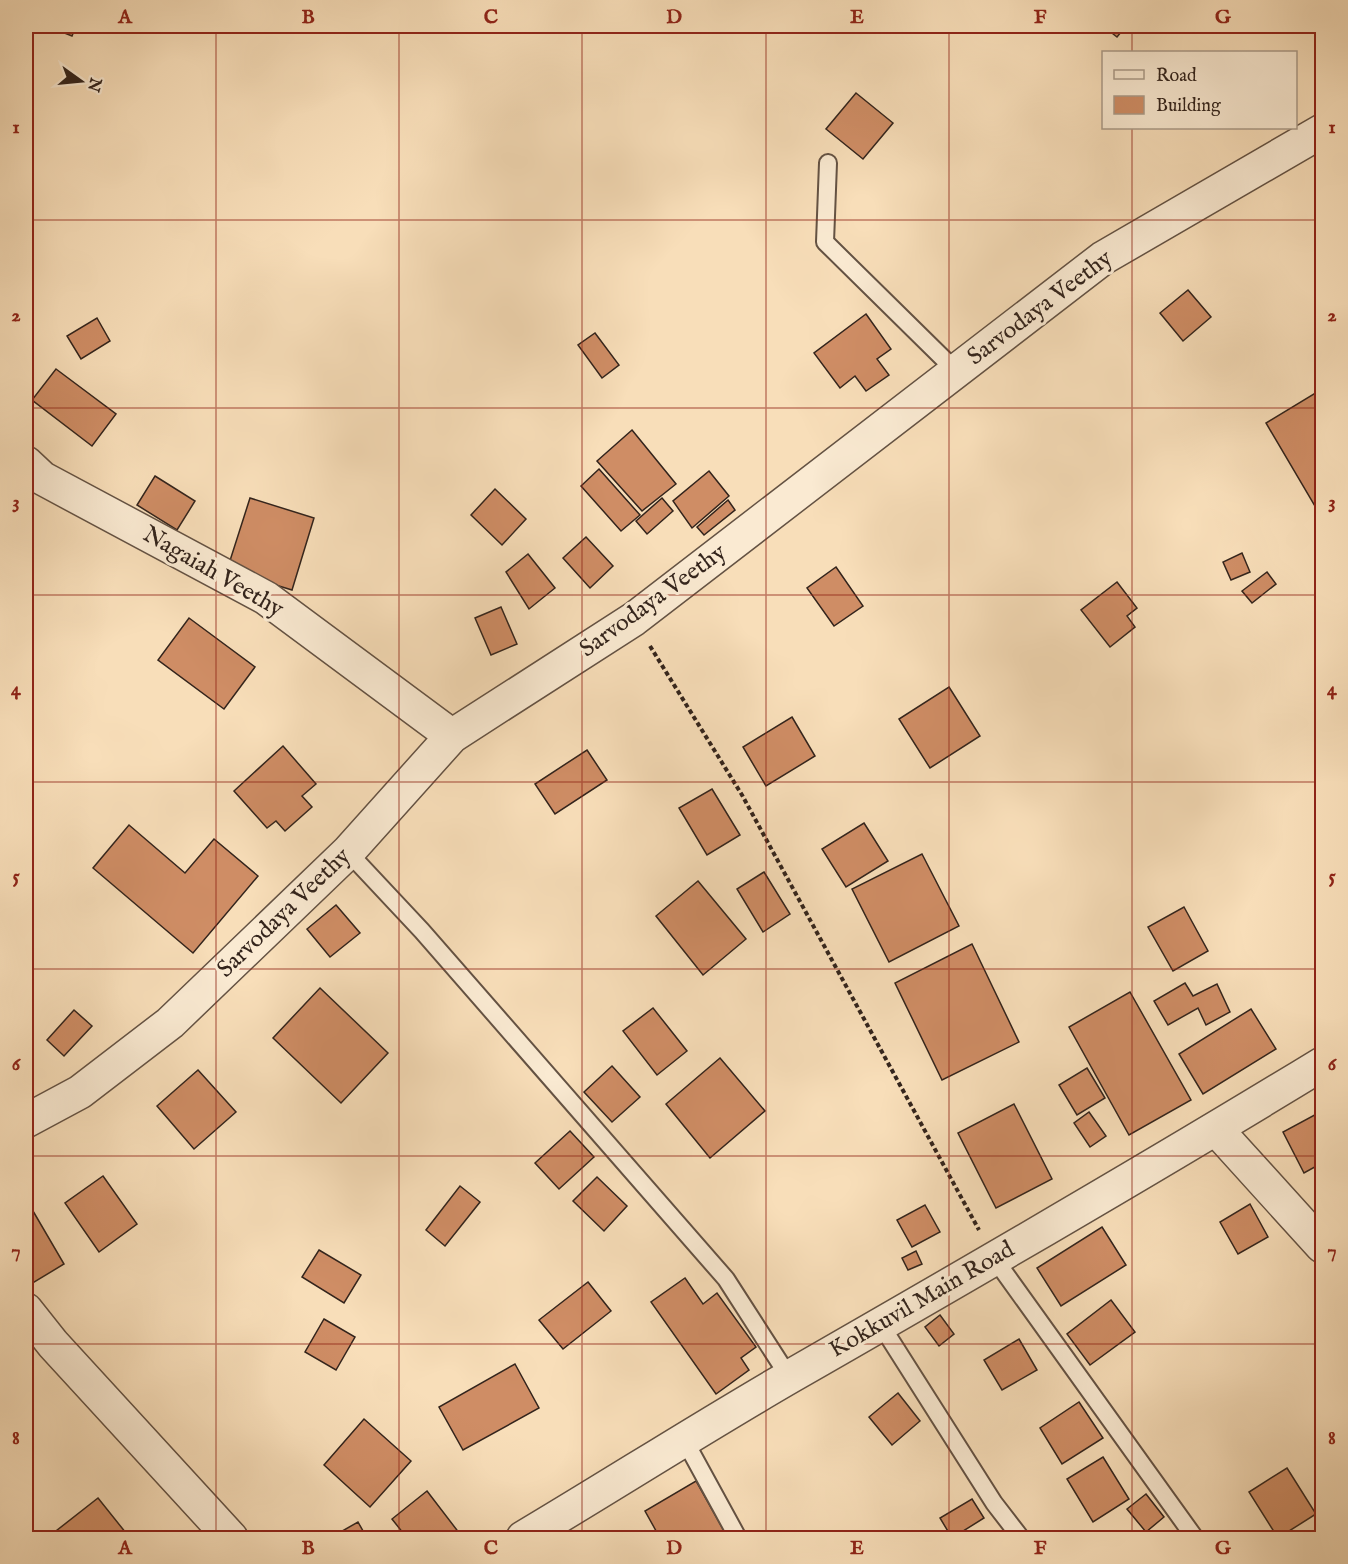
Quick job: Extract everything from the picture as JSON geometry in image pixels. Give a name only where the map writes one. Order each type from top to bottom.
[{"type":"street","name":"Sarvodaya Veethy","points":[[26,1121],[80,1092],[170,1023],[348,852],[452,736],[634,619],[1103,258],[1323,131]]},
{"type":"street","name":"Nagaiah Veethy","points":[[26,463],[42,478],[266,598],[452,736]]},
{"type":"street","name":"Kokkuvil Main Road","points":[[523,1539],[789,1377],[1216,1129],[1323,1064]]},
{"type":"street","points":[[1216,1129],[1323,1246]]},
{"type":"street","points":[[26,1310],[53,1344],[231,1539]]},
{"type":"lane","points":[[828,163],[825,242],[956,371]]},
{"type":"lane","points":[[348,852],[422,931],[726,1279],[789,1377]]},
{"type":"lane","points":[[994,1258],[1195,1539]]},
{"type":"lane","points":[[881,1325],[994,1503],[1021,1539]]},
{"type":"lane","points":[[685,1441],[738,1539]]},
{"type":"path","points":[[634,619],[742,795],[994,1258]]},
{"type":"building","points":[[47,26],[76,26],[72,36]]},
{"type":"building","points":[[1103,26],[1126,26],[1117,37]]},
{"type":"building","points":[[856,93],[893,123],[863,159],[826,129]]},
{"type":"building","points":[[1188,290],[1211,317],[1183,341],[1160,313]]},
{"type":"building","points":[[866,314],[891,349],[877,359],[889,375],[866,391],[855,376],[840,388],[814,353]]},
{"type":"building","points":[[97,318],[110,341],[81,359],[67,336]]},
{"type":"building","points":[[595,333],[619,365],[602,378],[578,345]]},
{"type":"building","points":[[56,369],[116,414],[92,446],[32,400]]},
{"type":"building","points":[[1322,389],[1322,518],[1266,423]]},
{"type":"building","points":[[632,430],[676,484],[642,511],[597,461]]},
{"type":"building","points":[[599,469],[640,515],[621,531],[581,486]]},
{"type":"building","points":[[709,471],[729,496],[692,528],[673,501]]},
{"type":"building","points":[[155,476],[195,501],[177,530],[137,505]]},
{"type":"building","points":[[495,489],[526,519],[502,545],[471,515]]},
{"type":"building","points":[[250,498],[314,518],[292,590],[227,570]]},
{"type":"building","points":[[662,498],[673,511],[647,534],[636,521]]},
{"type":"building","points":[[728,500],[735,510],[704,535],[697,527]]},
{"type":"building","points":[[586,537],[613,566],[590,588],[563,558]]},
{"type":"building","points":[[1242,553],[1250,572],[1231,580],[1223,562]]},
{"type":"building","points":[[528,554],[555,588],[529,609],[506,572]]},
{"type":"building","points":[[836,567],[863,606],[834,626],[807,588]]},
{"type":"building","points":[[1267,572],[1276,584],[1252,603],[1242,591]]},
{"type":"building","points":[[1117,582],[1137,608],[1127,616],[1135,627],[1110,647],[1081,610]]},
{"type":"building","points":[[501,607],[517,644],[491,655],[475,618]]},
{"type":"building","points":[[189,618],[255,667],[224,709],[158,660]]},
{"type":"building","points":[[949,687],[980,736],[930,768],[899,719]]},
{"type":"building","points":[[792,717],[815,756],[766,786],[743,747]]},
{"type":"building","points":[[283,746],[316,784],[302,796],[312,807],[285,831],[276,821],[267,828],[234,791]]},
{"type":"building","points":[[587,750],[607,780],[555,814],[535,784]]},
{"type":"building","points":[[712,789],[740,835],[707,855],[679,808]]},
{"type":"building","points":[[864,823],[888,861],[846,887],[822,849]]},
{"type":"building","points":[[129,825],[185,873],[214,839],[258,876],[193,953],[93,868]]},
{"type":"building","points":[[922,854],[959,926],[889,962],[852,889]]},
{"type":"building","points":[[764,872],[790,914],[763,932],[737,889]]},
{"type":"building","points":[[698,881],[746,939],[703,975],[656,916]]},
{"type":"building","points":[[336,905],[360,933],[330,957],[307,929]]},
{"type":"building","points":[[1184,907],[1208,951],[1173,971],[1148,927]]},
{"type":"building","points":[[972,944],[1019,1042],[942,1080],[895,983]]},
{"type":"building","points":[[1185,983],[1193,996],[1217,984],[1230,1012],[1206,1025],[1198,1008],[1168,1025],[1154,1001]]},
{"type":"building","points":[[320,988],[388,1053],[341,1103],[273,1038]]},
{"type":"building","points":[[1130,992],[1191,1100],[1129,1135],[1069,1027]]},
{"type":"building","points":[[653,1008],[687,1051],[657,1075],[623,1031]]},
{"type":"building","points":[[1251,1009],[1276,1049],[1203,1094],[1179,1054]]},
{"type":"building","points":[[74,1010],[92,1026],[64,1056],[47,1040]]},
{"type":"building","points":[[720,1058],[765,1111],[710,1158],[666,1104]]},
{"type":"building","points":[[612,1066],[640,1097],[612,1122],[584,1092]]},
{"type":"building","points":[[1087,1068],[1105,1098],[1077,1115],[1059,1085]]},
{"type":"building","points":[[198,1070],[236,1112],[194,1149],[157,1106]]},
{"type":"building","points":[[1014,1104],[1052,1179],[996,1208],[958,1133]]},
{"type":"building","points":[[1322,1111],[1322,1163],[1304,1173],[1283,1132]]},
{"type":"building","points":[[1089,1112],[1106,1136],[1090,1147],[1074,1123]]},
{"type":"building","points":[[570,1131],[594,1157],[559,1189],[535,1163]]},
{"type":"building","points":[[103,1176],[137,1224],[99,1252],[65,1203]]},
{"type":"building","points":[[597,1177],[627,1206],[604,1231],[573,1201]]},
{"type":"building","points":[[460,1186],[480,1202],[445,1246],[426,1230]]},
{"type":"building","points":[[26,1199],[64,1264],[26,1287]]},
{"type":"building","points":[[1250,1204],[1268,1237],[1238,1254],[1220,1222]]},
{"type":"building","points":[[925,1205],[940,1232],[912,1247],[897,1220]]},
{"type":"building","points":[[1102,1227],[1126,1265],[1061,1306],[1037,1268]]},
{"type":"building","points":[[319,1250],[361,1275],[344,1303],[302,1277]]},
{"type":"building","points":[[916,1251],[922,1264],[908,1270],[902,1258]]},
{"type":"building","points":[[685,1278],[703,1304],[717,1293],[756,1347],[741,1358],[749,1370],[716,1394],[651,1302]]},
{"type":"building","points":[[588,1282],[611,1311],[563,1349],[539,1320]]},
{"type":"building","points":[[1111,1300],[1135,1332],[1090,1365],[1067,1334]]},
{"type":"building","points":[[940,1315],[954,1334],[939,1346],[925,1327]]},
{"type":"building","points":[[324,1319],[355,1337],[336,1370],[305,1352]]},
{"type":"building","points":[[1019,1339],[1037,1370],[1002,1390],[984,1360]]},
{"type":"building","points":[[515,1364],[539,1408],[463,1450],[439,1407]]},
{"type":"building","points":[[898,1393],[920,1421],[892,1445],[869,1417]]},
{"type":"building","points":[[1079,1402],[1103,1438],[1062,1464],[1040,1428]]},
{"type":"building","points":[[364,1419],[411,1461],[370,1507],[324,1465]]},
{"type":"building","points":[[1103,1457],[1129,1499],[1093,1522],[1067,1479]]},
{"type":"building","points":[[1287,1468],[1316,1514],[1278,1538],[1249,1492]]},
{"type":"building","points":[[696,1481],[727,1536],[722,1538],[660,1538],[645,1511]]},
{"type":"building","points":[[427,1491],[463,1538],[407,1538],[392,1519]]},
{"type":"building","points":[[1146,1494],[1164,1517],[1146,1532],[1127,1509]]},
{"type":"building","points":[[98,1498],[130,1538],[47,1538]]},
{"type":"building","points":[[972,1499],[984,1518],[952,1538],[940,1518]]},
{"type":"building","points":[[358,1522],[367,1538],[330,1538]]}]
